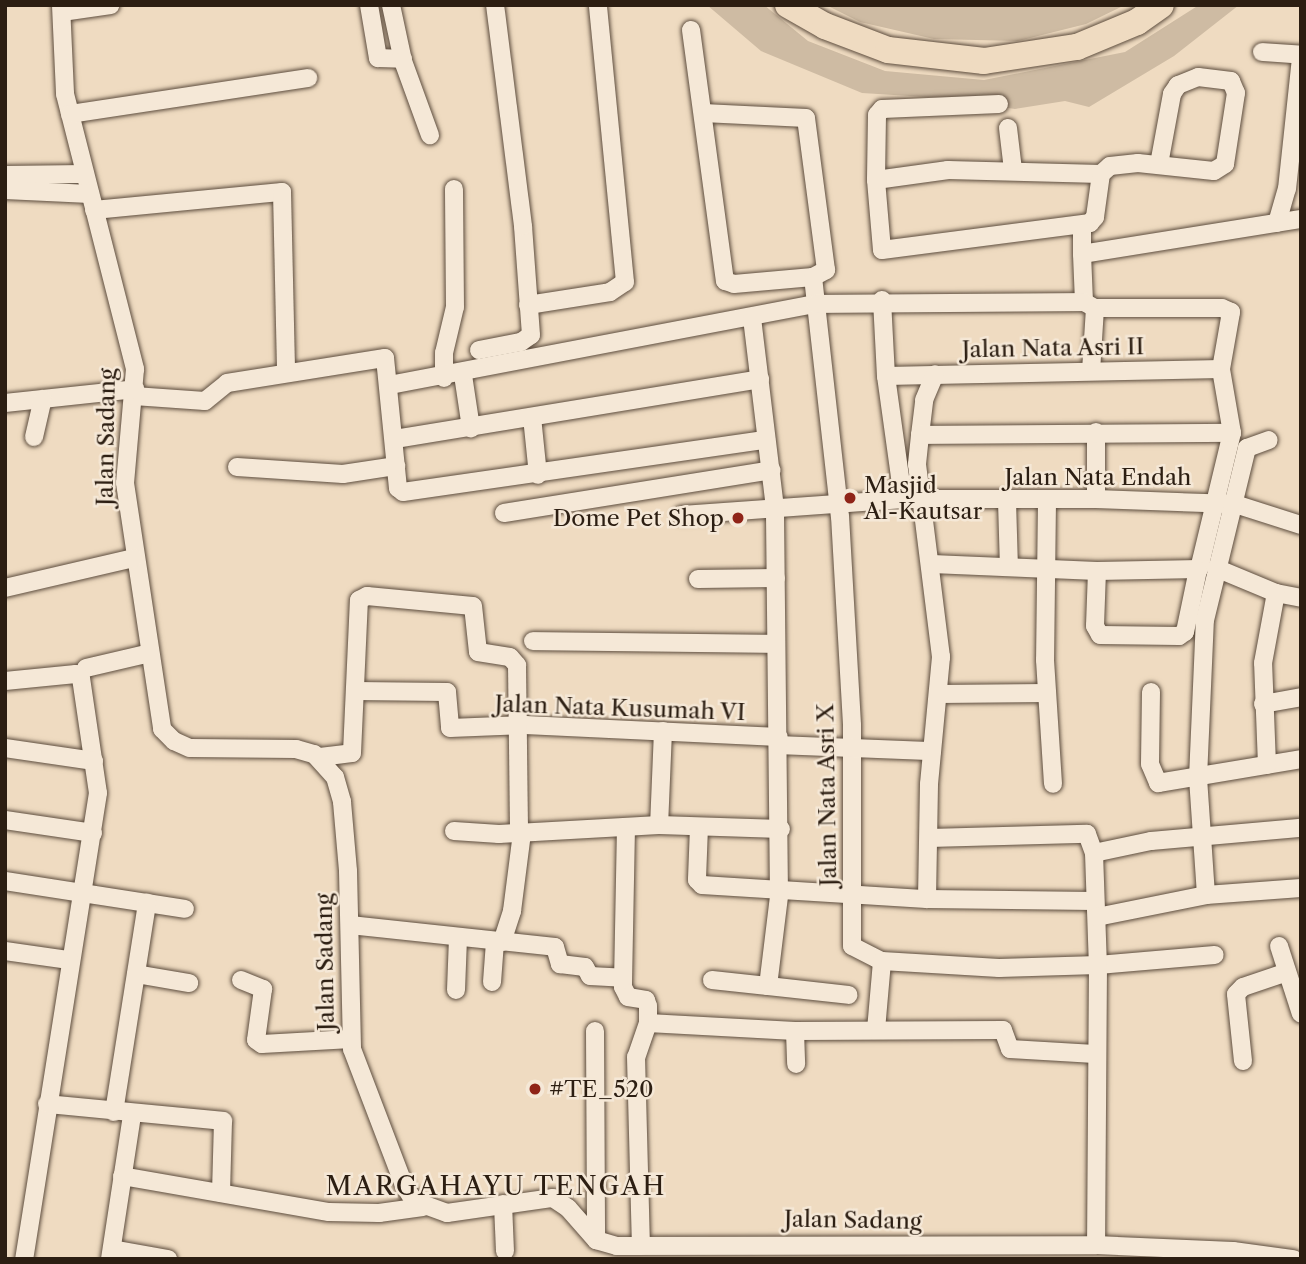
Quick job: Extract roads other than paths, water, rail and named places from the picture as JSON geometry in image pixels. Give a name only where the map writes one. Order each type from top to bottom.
[{"type":"highway","points":[[788,5],[825,26],[888,50],[984,61],[1077,47],[1137,22],[1161,5]]},
{"type":"highway","points":[[806,5],[874,36],[962,51],[1038,47],[1087,33],[1146,5]]},
{"type":"street","points":[[62,9],[111,5]]},
{"type":"street","points":[[369,5],[378,58],[402,59]]},
{"type":"street","points":[[391,5],[402,59],[430,135]]},
{"type":"street","points":[[479,350],[528,340],[523,226],[495,5]]},
{"type":"street","points":[[528,304],[610,292],[625,282],[598,5]]},
{"type":"street","name":"Jalan Sadang","points":[[62,9],[70,114],[135,369],[125,483],[134,558],[162,729],[181,746],[296,749],[320,757],[335,778],[342,802],[350,925],[351,1039],[404,1185],[423,1207]]},
{"type":"street","points":[[691,30],[725,281],[734,285],[813,277],[828,265],[806,118],[703,113]]},
{"type":"street","points":[[1262,52],[1301,57],[1287,189],[1277,223]]},
{"type":"street","points":[[999,104],[882,108],[877,115],[876,180],[878,242],[884,251],[1083,225],[1095,217],[1101,174],[1110,166],[1159,164],[1214,171],[1225,164],[1236,93],[1231,80],[1198,77],[1178,85],[1172,94],[1159,164]]},
{"type":"street","points":[[70,114],[308,78]]},
{"type":"street","points":[[1008,128],[1013,170]]},
{"type":"street","points":[[876,180],[947,170],[1101,174]]},
{"type":"street","points":[[5,175],[85,174]]},
{"type":"street","points":[[444,378],[444,353],[455,307],[454,188]]},
{"type":"street","points":[[5,190],[92,202],[282,192],[286,372]]},
{"type":"street","points":[[1082,254],[1301,219]]},
{"type":"street","points":[[1083,225],[1082,254],[1090,305],[1091,371]]},
{"type":"street","name":"Jalan Nata Asri X","points":[[813,277],[839,505],[851,749],[854,891],[852,946],[883,961],[999,968],[1098,965],[1215,955]]},
{"type":"street","points":[[390,385],[463,375],[816,304],[882,300],[1227,309],[1232,317],[1221,369],[1232,433],[1225,503]]},
{"type":"street","points":[[882,300],[886,376],[903,499]]},
{"type":"street","points":[[752,318],[775,508],[781,829],[779,887],[768,986]]},
{"type":"street","points":[[5,403],[134,392],[205,401],[225,384],[384,358],[390,385],[398,488],[403,492],[538,475],[766,440]]},
{"type":"street","name":"Jalan Nata Asri II","points":[[886,376],[1221,369]]},
{"type":"street","points":[[927,899],[932,751],[942,657],[917,464],[924,400],[935,374]]},
{"type":"street","points":[[463,375],[471,428]]},
{"type":"street","points":[[395,439],[760,379]]},
{"type":"street","points":[[34,437],[43,399]]},
{"type":"street","points":[[532,417],[538,475]]},
{"type":"street","points":[[1096,432],[1096,499]]},
{"type":"street","points":[[920,435],[1232,433]]},
{"type":"street","points":[[1097,571],[1095,626],[1100,635],[1179,636],[1185,632],[1207,569],[1225,503],[1247,448],[1269,440]]},
{"type":"street","points":[[237,467],[343,474],[396,466]]},
{"type":"street","points":[[504,513],[772,470]]},
{"type":"street","name":"Jalan Nata Endah","points":[[682,515],[712,517],[775,508],[903,499],[1096,499],[1225,503],[1301,525]]},
{"type":"street","points":[[1007,501],[1009,567]]},
{"type":"street","points":[[1046,501],[1047,693],[1053,784]]},
{"type":"street","points":[[5,588],[134,558]]},
{"type":"street","points":[[932,564],[1097,571],[1207,569],[1276,593],[1301,598]]},
{"type":"street","points":[[1206,895],[1198,778],[1200,666],[1207,569]]},
{"type":"street","points":[[698,579],[775,578]]},
{"type":"street","points":[[1267,765],[1263,704],[1266,632],[1276,593]]},
{"type":"street","points":[[320,757],[351,755],[361,598],[473,606],[478,652],[510,657],[517,665],[520,833],[512,911],[499,942],[492,982]]},
{"type":"street","points":[[533,641],[776,644]]},
{"type":"street","points":[[86,668],[150,653]]},
{"type":"street","points":[[5,681],[79,676],[98,793],[83,892],[69,960],[24,1259]]},
{"type":"street","name":"Jalan Nata Kusumah VI","points":[[355,691],[445,692],[449,727],[460,729],[519,725],[663,731],[851,749],[932,751]]},
{"type":"street","points":[[1151,692],[1153,776],[1158,783],[1301,759]]},
{"type":"street","points":[[939,694],[1047,693]]},
{"type":"street","points":[[1263,704],[1301,697]]},
{"type":"street","points":[[659,825],[663,731]]},
{"type":"street","points":[[5,748],[93,761]]},
{"type":"street","points":[[5,820],[93,833]]},
{"type":"street","points":[[454,831],[520,833],[659,825],[781,829]]},
{"type":"street","points":[[626,827],[623,978],[627,996],[648,1001],[648,1023],[636,1057],[641,1246]]},
{"type":"street","points":[[699,827],[699,883],[854,891],[927,899],[1096,909],[1206,895],[1301,888]]},
{"type":"street","points":[[1094,853],[1203,835],[1301,828]]},
{"type":"street","points":[[929,838],[1087,834],[1094,853],[1098,965],[1095,1054],[1096,1245]]},
{"type":"street","points":[[5,881],[184,908]]},
{"type":"street","points":[[114,1112],[147,903]]},
{"type":"street","points":[[350,925],[555,947],[560,964],[584,967],[590,976],[623,978]]},
{"type":"street","points":[[456,990],[458,938]]},
{"type":"street","points":[[1279,946],[1301,1014]]},
{"type":"street","points":[[6,954],[69,960]]},
{"type":"street","points":[[876,1030],[883,961]]},
{"type":"street","points":[[1243,1061],[1236,994],[1242,987],[1287,972]]},
{"type":"street","points":[[136,974],[189,983]]},
{"type":"street","points":[[241,980],[263,989],[256,1040],[262,1044],[351,1039]]},
{"type":"street","points":[[712,980],[849,995]]},
{"type":"street","points":[[648,1023],[795,1031],[1003,1030],[1010,1049],[1095,1054]]},
{"type":"street","points":[[595,1031],[596,1240]]},
{"type":"street","points":[[795,1031],[796,1064]]},
{"type":"street","points":[[47,1104],[132,1116],[231,1123],[222,1193]]},
{"type":"street","points":[[132,1116],[111,1254],[167,1259]]},
{"type":"street","points":[[122,1176],[329,1212],[379,1213],[423,1207],[447,1213],[553,1198],[568,1208],[596,1240]]},
{"type":"street","points":[[503,1204],[505,1251]]},
{"type":"street","name":"Jalan Sadang","points":[[596,1240],[641,1246],[848,1252],[1000,1252],[1096,1245],[1293,1259]]},
{"type":"place","name":"Masjid Al-Kautsar","points":[[850,498]]},
{"type":"place","name":"Dome Pet Shop","points":[[738,518]]},
{"type":"place","name":"#TE_520","points":[[535,1089]]},
{"type":"district","name":"MARGAHAYU TENGAH","points":[[496,1187]]}]
